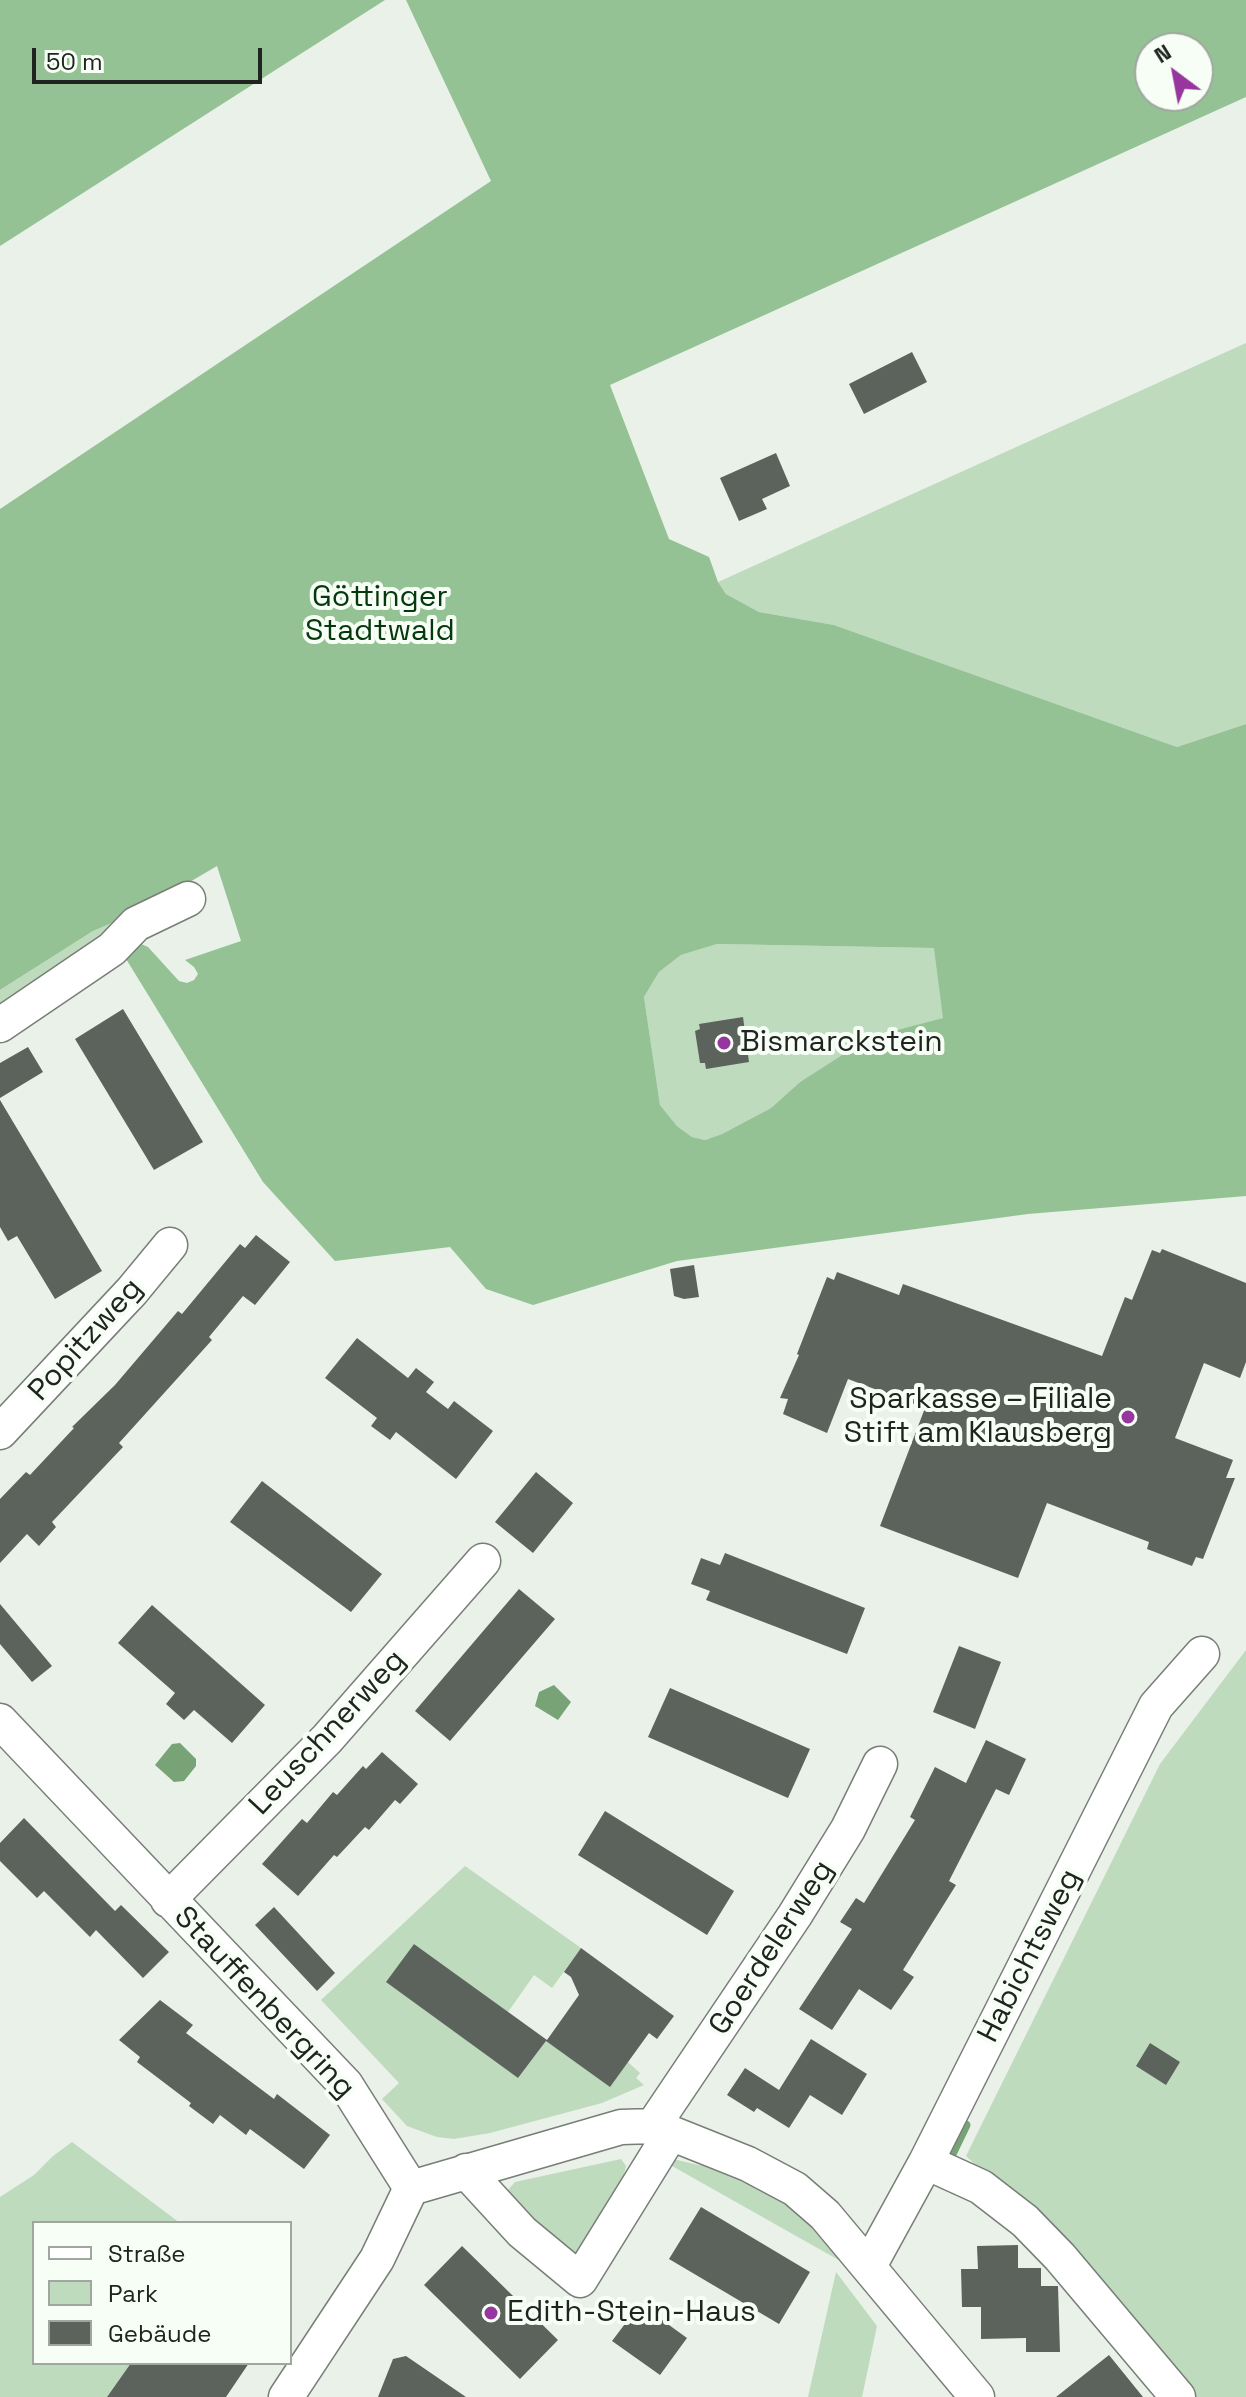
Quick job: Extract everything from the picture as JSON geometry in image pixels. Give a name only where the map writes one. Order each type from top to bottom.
[{"type":"street","points":[[0,1025],[112,949],[136,924],[188,899]]},
{"type":"street","name":"Popitzweg","points":[[0,1432],[132,1291],[170,1245]]},
{"type":"street","name":"Leuschnerweg","points":[[168,1900],[327,1739],[483,1561]]},
{"type":"street","name":"Habichtsweg","points":[[869,2266],[926,2162],[1156,1706],[1202,1654]]},
{"type":"street","name":"Stauffenbergring","points":[[0,1721],[346,2085],[411,2188]]},
{"type":"street","name":"Goerdelerweg","points":[[466,2171],[522,2232],[580,2280],[662,2130],[848,1829],[880,1764]]},
{"type":"street","points":[[286,2397],[377,2259],[411,2188],[621,2127],[662,2130],[748,2164],[795,2189],[825,2215],[977,2397]]},
{"type":"street","points":[[926,2162],[981,2187],[1025,2221],[1060,2257],[1178,2397]]},
{"type":"green space","points":[[0,0],[385,0],[0,246]]},
{"type":"green space","name":"Göttinger Stadtwald","points":[[406,0],[1246,0],[1246,97],[1214,111],[1214,32],[1134,32],[1134,112],[1213,112],[610,385],[669,539],[709,557],[726,594],[759,612],[834,625],[1177,747],[1246,724],[1246,1196],[1028,1214],[677,1261],[533,1305],[486,1289],[450,1247],[335,1261],[263,1182],[123,954],[139,943],[148,947],[179,981],[187,983],[198,974],[185,960],[241,941],[217,866],[142,910],[93,931],[0,990],[0,509],[491,181]],"holes":[[[717,944],[934,948],[943,1018],[870,1037],[800,1082],[771,1108],[705,1140],[692,1137],[677,1126],[660,1105],[644,997],[659,972],[681,955]]]},
{"type":"green space","points":[[1246,343],[1246,724],[1177,747],[834,625],[759,612],[726,594],[718,582]]},
{"type":"green space","points":[[142,910],[0,1011],[0,990],[93,931]]},
{"type":"green space","points":[[717,944],[935,948],[944,1018],[870,1037],[800,1082],[771,1108],[722,1134],[705,1140],[692,1137],[677,1126],[660,1105],[644,997],[659,972],[681,955]]},
{"type":"green space","points":[[1246,1650],[1246,2397],[1191,2397],[1066,2250],[966,2156],[1160,1764]]},
{"type":"green space","points":[[465,1866],[581,1948],[552,1988],[534,1975],[508,2012],[414,1944],[387,1982],[518,2078],[547,2040],[628,2062],[640,2073],[636,2078],[644,2085],[602,2103],[490,2133],[454,2139],[437,2137],[407,2126],[382,2099],[399,2083],[321,2000]]},
{"type":"green space","points":[[72,2142],[177,2221],[32,2221],[32,2365],[130,2365],[107,2397],[0,2397],[0,2197],[34,2175]]},
{"type":"green space","points":[[664,2157],[703,2166],[770,2193],[843,2256],[844,2263],[665,2162]]},
{"type":"green space","points":[[621,2159],[626,2166],[620,2192],[578,2252],[563,2253],[507,2191],[515,2182]]},
{"type":"green space","points":[[836,2272],[877,2326],[862,2397],[808,2397]]},
{"type":"shaded area","points":[[554,1685],[571,1702],[558,1720],[535,1706],[539,1692]]},
{"type":"shaded area","points":[[180,1743],[196,1759],[196,1766],[184,1781],[174,1782],[155,1765],[172,1744]]},
{"type":"building","points":[[912,352],[927,382],[864,414],[849,384]]},
{"type":"building","points":[[776,453],[790,486],[762,499],[767,509],[739,521],[720,478]]},
{"type":"building","points":[[123,1009],[203,1142],[154,1170],[75,1039]]},
{"type":"building","name":"Bismarckstein","points":[[743,1017],[749,1062],[706,1069],[705,1063],[700,1063],[695,1031],[700,1029],[699,1024]]},
{"type":"building","points":[[28,1047],[43,1072],[0,1098],[0,1063]]},
{"type":"building","points":[[0,1100],[102,1271],[55,1299],[17,1236],[8,1241],[0,1227]]},
{"type":"building","points":[[256,1235],[290,1262],[255,1305],[243,1296],[209,1337],[212,1340],[119,1443],[123,1447],[52,1522],[56,1527],[39,1546],[27,1534],[0,1563],[0,1499],[26,1472],[30,1475],[72,1427],[115,1385],[178,1311],[182,1314],[240,1244],[245,1248]]},
{"type":"building","points":[[1162,1249],[1246,1283],[1246,1362],[1240,1378],[1204,1363],[1175,1438],[1233,1460],[1226,1478],[1235,1478],[1203,1559],[1196,1557],[1192,1566],[1147,1549],[1149,1542],[1047,1503],[1018,1578],[880,1526],[925,1408],[848,1379],[827,1433],[783,1414],[788,1399],[780,1398],[827,1277],[834,1280],[837,1272],[899,1295],[903,1284],[1102,1356],[1125,1297],[1132,1300],[1152,1250],[1160,1253]]},
{"type":"building","points":[[694,1265],[699,1297],[684,1299],[674,1296],[670,1269]]},
{"type":"building","points":[[357,1338],[408,1378],[416,1368],[434,1382],[426,1392],[448,1409],[454,1401],[493,1431],[456,1479],[396,1432],[390,1440],[371,1426],[377,1418],[325,1378]]},
{"type":"building","points":[[536,1472],[573,1503],[533,1553],[495,1522]]},
{"type":"building","points":[[262,1481],[382,1574],[351,1612],[230,1522]]},
{"type":"building","points":[[725,1553],[865,1608],[847,1654],[706,1600],[710,1591],[691,1584],[701,1558],[720,1565]]},
{"type":"building","points":[[519,1589],[555,1619],[450,1741],[415,1711]]},
{"type":"building","points":[[0,1604],[52,1666],[32,1682],[0,1644]]},
{"type":"building","points":[[152,1605],[265,1705],[232,1743],[194,1710],[184,1720],[166,1704],[175,1693],[118,1643]]},
{"type":"building","points":[[959,1646],[1001,1662],[975,1729],[933,1712]]},
{"type":"building","points":[[670,1688],[810,1749],[788,1798],[648,1737]]},
{"type":"building","points":[[986,1740],[1026,1759],[1009,1795],[996,1789],[949,1881],[956,1885],[903,1970],[914,1977],[891,2010],[859,1989],[832,2030],[799,2009],[852,1929],[840,1922],[856,1898],[864,1903],[915,1820],[910,1817],[935,1767],[966,1783]]},
{"type":"building","points":[[382,1752],[418,1784],[400,1804],[395,1800],[369,1830],[365,1827],[337,1857],[334,1855],[298,1896],[262,1864],[302,1819],[307,1823],[333,1792],[337,1795],[363,1766],[366,1769]]},
{"type":"building","points":[[605,1811],[734,1891],[707,1935],[578,1855]]},
{"type":"building","points":[[24,1818],[115,1911],[121,1905],[169,1952],[143,1978],[96,1930],[90,1937],[44,1891],[37,1898],[0,1861],[0,1843]]},
{"type":"building","points":[[274,1907],[335,1973],[317,1991],[255,1925]]},
{"type":"building","points":[[414,1944],[547,2040],[579,1995],[571,1977],[564,1972],[581,1948],[674,2016],[657,2039],[649,2033],[610,2087],[546,2041],[518,2078],[386,1982]]},
{"type":"building","points":[[160,2000],[193,2025],[186,2033],[274,2099],[277,2094],[330,2135],[304,2169],[250,2129],[246,2135],[220,2115],[213,2124],[137,2062],[140,2057],[119,2040]]},
{"type":"building","points":[[811,2039],[867,2074],[842,2115],[810,2095],[789,2128],[757,2108],[754,2112],[727,2095],[745,2068],[779,2090]]},
{"type":"building","points":[[1150,2043],[1180,2062],[1166,2085],[1136,2066]]},
{"type":"building","points":[[701,2207],[810,2272],[779,2324],[669,2259]]},
{"type":"building","points":[[1018,2245],[1018,2268],[1041,2268],[1041,2286],[1058,2286],[1060,2352],[1026,2352],[1026,2338],[981,2339],[981,2307],[962,2307],[961,2269],[978,2269],[977,2246]]},
{"type":"building","name":"Edith-Stein-Haus","points":[[462,2246],[558,2340],[520,2379],[424,2285]]},
{"type":"building","points":[[640,2304],[687,2338],[660,2375],[612,2341]]},
{"type":"building","points":[[1109,2355],[1143,2397],[1056,2397]]},
{"type":"building","points":[[406,2356],[466,2397],[378,2397],[393,2359]]},
{"type":"building","points":[[130,2365],[248,2365],[226,2397],[107,2397]]},
{"type":"waterway","points":[[952,2154],[966,2125]]},
{"type":"place","name":"Bismarckstein","points":[[724,1043]]},
{"type":"place","name":"Sparkasse – Filiale Stift am Klausberg","points":[[1128,1417]]},
{"type":"place","name":"Edith-Stein-Haus","points":[[491,2313]]}]
